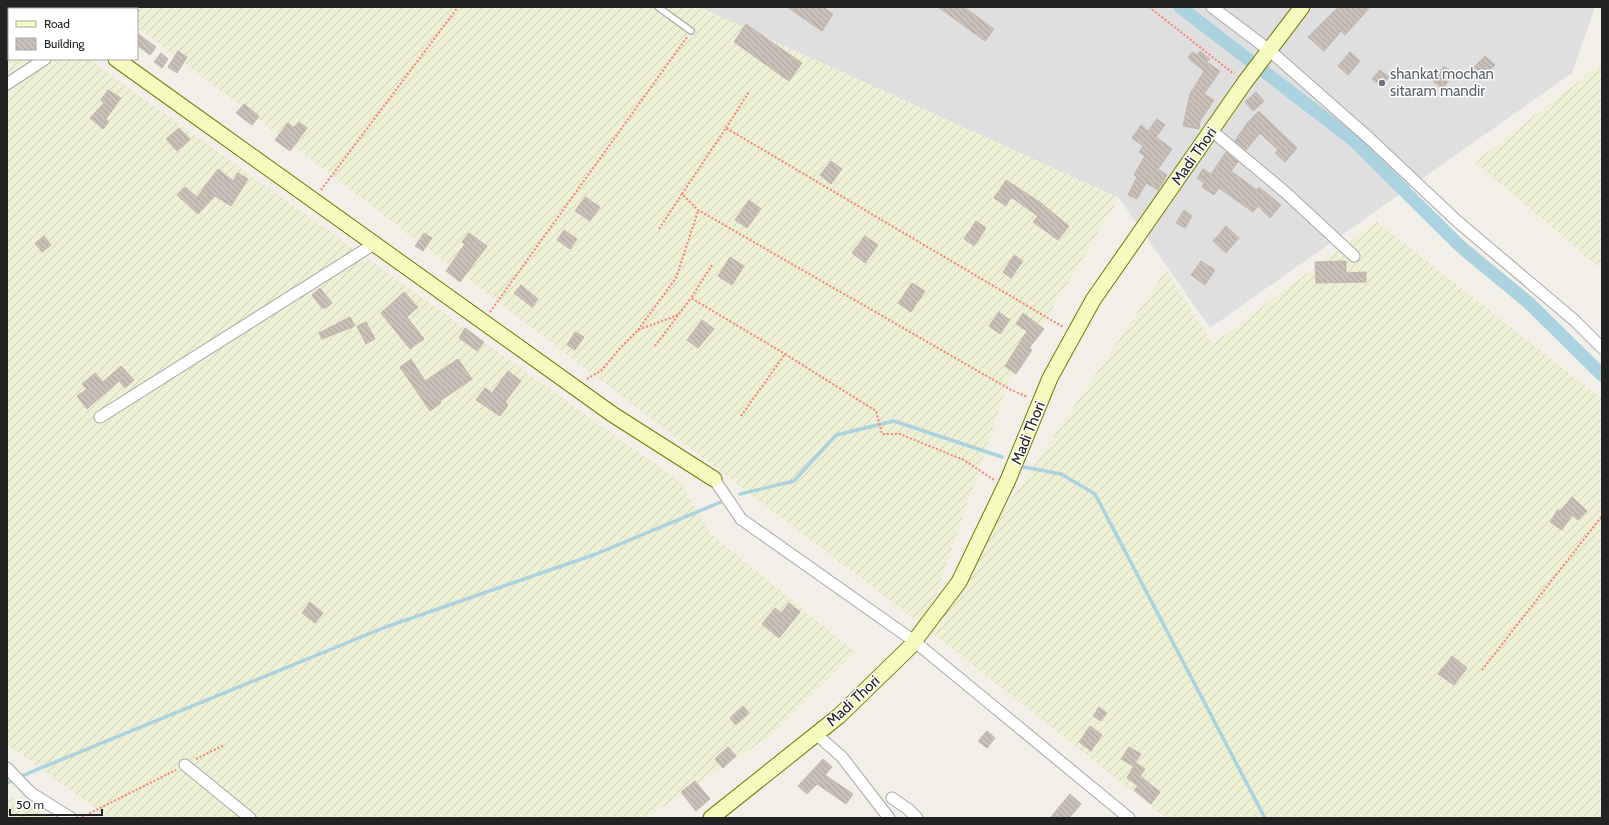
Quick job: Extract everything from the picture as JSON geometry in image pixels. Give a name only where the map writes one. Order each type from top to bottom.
[{"type":"main road","name":"Madi Thori","points":[[711,818],[839,716],[914,641],[958,582],[1005,487],[1050,378],[1093,300],[1212,131],[1246,80],[1302,7]]},
{"type":"main road","points":[[117,60],[612,414],[714,479]]},
{"type":"street","points":[[1212,7],[1266,54],[1370,139],[1457,221],[1574,320],[1602,348]]},
{"type":"street","points":[[7,84],[43,60]]},
{"type":"street","points":[[1212,131],[1285,192],[1354,256]]},
{"type":"street","points":[[100,417],[374,244]]},
{"type":"street","points":[[714,479],[741,519],[914,641],[1129,818]]},
{"type":"street","points":[[816,734],[842,757],[889,818]]},
{"type":"street","points":[[185,765],[250,818]]},
{"type":"street","points":[[7,768],[31,793],[71,818]]},
{"type":"street","points":[[892,798],[908,809],[917,818]]},
{"type":"lane","points":[[658,7],[691,31]]},
{"type":"path","points":[[313,200],[458,7]]},
{"type":"path","points":[[1149,7],[1246,80]]},
{"type":"path","points":[[486,318],[691,31]]},
{"type":"path","points":[[659,229],[749,92]]},
{"type":"path","points":[[726,128],[1074,334]]},
{"type":"path","points":[[682,194],[698,210],[1012,390],[1040,403]]},
{"type":"path","points":[[574,387],[602,370],[621,347],[638,330],[676,278],[698,210]]},
{"type":"path","points":[[655,346],[692,298],[712,265]]},
{"type":"path","points":[[692,298],[876,411],[882,434],[900,434],[964,460],[1005,487]]},
{"type":"path","points":[[638,330],[678,315]]},
{"type":"path","points":[[741,416],[785,354]]},
{"type":"path","points":[[1482,670],[1602,516]]},
{"type":"path","points":[[81,818],[224,745]]},
{"type":"shaded area","points":[[699,7],[1595,7],[1572,73],[1210,328],[1119,198]]},
{"type":"green space","points":[[7,7],[16,8],[8,8],[8,60],[89,60],[680,482],[710,533],[855,652],[768,738],[646,818],[109,818],[7,744]]},
{"type":"green space","points":[[111,7],[699,7],[1119,198],[1009,380],[926,625],[1166,270],[1213,344],[1376,221],[1602,399],[1602,818],[1166,818],[925,627],[138,28],[138,8]]},
{"type":"green space","points":[[1602,63],[1602,270],[1475,162]]},
{"type":"green space","points":[[14,797],[50,818],[7,818],[7,801]]},
{"type":"building","points":[[787,7],[823,7],[833,14],[822,31]]},
{"type":"building","points":[[938,7],[964,7],[994,29],[985,41]]},
{"type":"building","points":[[1338,7],[1370,7],[1345,35],[1341,31],[1324,51],[1308,37]]},
{"type":"building","points":[[746,24],[802,63],[789,81],[734,42]]},
{"type":"building","points":[[138,34],[156,47],[150,55],[138,46]]},
{"type":"building","points":[[178,51],[187,57],[177,73],[168,67]]},
{"type":"building","points":[[1200,51],[1210,59],[1207,62],[1220,71],[1204,94],[1214,100],[1200,121],[1199,129],[1183,126],[1190,94],[1204,71],[1188,58],[1192,52],[1197,55]]},
{"type":"building","points":[[1350,52],[1360,61],[1348,75],[1338,66]]},
{"type":"building","points":[[161,53],[168,59],[162,68],[154,62]]},
{"type":"building","points":[[1485,56],[1495,65],[1483,78],[1473,68]]},
{"type":"building","points":[[1444,66],[1454,74],[1442,89],[1433,81]]},
{"type":"building","points":[[1380,70],[1389,77],[1381,87],[1372,79]]},
{"type":"building","points":[[108,90],[121,98],[106,119],[109,122],[103,129],[90,118],[104,103],[101,100]]},
{"type":"building","points":[[1256,92],[1264,101],[1253,111],[1245,102]]},
{"type":"building","points":[[244,104],[259,116],[252,125],[236,113]]},
{"type":"building","points":[[1259,111],[1297,148],[1285,162],[1275,153],[1278,150],[1260,133],[1246,150],[1235,141],[1248,122]]},
{"type":"building","points":[[1157,119],[1165,125],[1156,137],[1172,149],[1158,169],[1167,175],[1158,190],[1146,183],[1137,199],[1128,195],[1137,177],[1134,175],[1145,156],[1139,152],[1143,146],[1132,138],[1141,125],[1148,131]]},
{"type":"building","points":[[299,122],[307,128],[290,151],[275,140],[288,123],[294,128]]},
{"type":"building","points":[[179,128],[190,139],[177,151],[166,139]]},
{"type":"building","points":[[1226,152],[1238,162],[1231,171],[1257,190],[1259,187],[1281,205],[1270,218],[1258,206],[1253,212],[1219,188],[1214,195],[1202,187],[1204,183],[1197,178],[1203,169],[1211,174]]},
{"type":"building","points":[[831,161],[842,169],[831,184],[820,175]]},
{"type":"building","points":[[218,169],[233,181],[238,173],[248,179],[231,206],[215,196],[198,214],[177,195],[185,187],[197,197]]},
{"type":"building","points":[[1006,180],[1041,203],[1069,226],[1058,240],[1033,222],[1038,216],[1011,197],[1006,206],[994,198]]},
{"type":"building","points":[[585,197],[600,207],[590,221],[575,211]]},
{"type":"building","points":[[749,200],[761,209],[747,228],[735,220]]},
{"type":"building","points":[[1184,210],[1192,216],[1185,228],[1176,223]]},
{"type":"building","points":[[976,221],[986,228],[974,246],[964,239]]},
{"type":"building","points":[[1226,226],[1239,238],[1226,253],[1213,241]]},
{"type":"building","points":[[564,230],[577,239],[570,249],[557,240]]},
{"type":"building","points":[[424,233],[432,238],[423,251],[415,246]]},
{"type":"building","points":[[469,233],[487,246],[460,282],[446,271],[465,244],[462,242]]},
{"type":"building","points":[[44,236],[51,245],[42,252],[35,243]]},
{"type":"building","points":[[865,236],[878,245],[865,263],[852,253]]},
{"type":"building","points":[[1014,255],[1023,261],[1011,278],[1003,272]]},
{"type":"building","points":[[730,257],[744,266],[732,285],[718,276]]},
{"type":"building","points":[[1201,261],[1215,270],[1205,285],[1191,275]]},
{"type":"building","points":[[1346,261],[1346,273],[1366,272],[1366,282],[1316,283],[1315,262]]},
{"type":"building","points":[[912,283],[925,291],[911,312],[898,303]]},
{"type":"building","points":[[521,285],[538,299],[532,307],[514,293]]},
{"type":"building","points":[[320,288],[332,303],[326,308],[322,308],[312,295]]},
{"type":"building","points":[[404,292],[418,307],[407,317],[424,339],[410,349],[381,313]]},
{"type":"building","points":[[999,312],[1010,320],[1000,334],[989,326]]},
{"type":"building","points":[[1023,313],[1044,329],[1029,348],[1032,350],[1016,374],[1005,366],[1027,331],[1016,324]]},
{"type":"building","points":[[350,317],[355,326],[322,339],[319,333]]},
{"type":"building","points":[[702,320],[714,329],[698,348],[687,340]]},
{"type":"building","points":[[366,322],[375,339],[366,344],[357,326]]},
{"type":"building","points":[[465,328],[484,342],[477,351],[459,338]]},
{"type":"building","points":[[575,332],[584,337],[575,350],[567,345]]},
{"type":"building","points":[[411,359],[425,381],[458,359],[472,379],[440,401],[441,403],[430,411],[400,367]]},
{"type":"building","points":[[121,366],[134,380],[125,388],[119,381],[87,409],[77,396],[87,389],[82,384],[95,373],[103,382]]},
{"type":"building","points":[[508,371],[521,381],[505,402],[508,405],[500,416],[476,400],[485,388],[492,393]]},
{"type":"building","points":[[1572,497],[1587,511],[1578,520],[1572,515],[1562,530],[1550,522],[1558,509],[1560,511]]},
{"type":"building","points":[[310,602],[323,613],[315,623],[302,613]]},
{"type":"building","points":[[789,603],[800,612],[779,638],[762,624],[775,608],[781,613]]},
{"type":"building","points":[[1452,656],[1467,668],[1454,685],[1438,674]]},
{"type":"building","points":[[743,706],[749,713],[736,725],[730,718]]},
{"type":"building","points":[[1099,707],[1107,713],[1101,721],[1093,716]]},
{"type":"building","points":[[1090,726],[1102,735],[1091,751],[1079,742]]},
{"type":"building","points":[[987,731],[995,738],[987,748],[978,741]]},
{"type":"building","points":[[728,747],[736,756],[723,768],[715,759]]},
{"type":"building","points":[[1129,747],[1141,754],[1133,766],[1121,759]]},
{"type":"building","points":[[823,759],[832,767],[825,775],[853,794],[846,804],[817,784],[807,794],[798,786]]},
{"type":"building","points":[[1136,763],[1145,769],[1140,776],[1160,792],[1151,804],[1134,790],[1138,786],[1127,778]]},
{"type":"building","points":[[695,781],[710,799],[696,811],[681,792]]},
{"type":"building","points":[[1070,794],[1081,804],[1069,818],[1050,818]]},
{"type":"waterway","points":[[1180,7],[1352,139],[1461,247],[1529,303],[1602,375]]},
{"type":"waterway","points":[[740,494],[794,481],[836,435],[894,421],[1002,457]]},
{"type":"waterway","points":[[1024,467],[1061,474],[1095,494],[1265,818]]},
{"type":"waterway","points":[[7,783],[383,628],[596,554],[721,502]]},
{"type":"place","name":"shankat mochan sitaram mandir","points":[[1382,83]]}]
